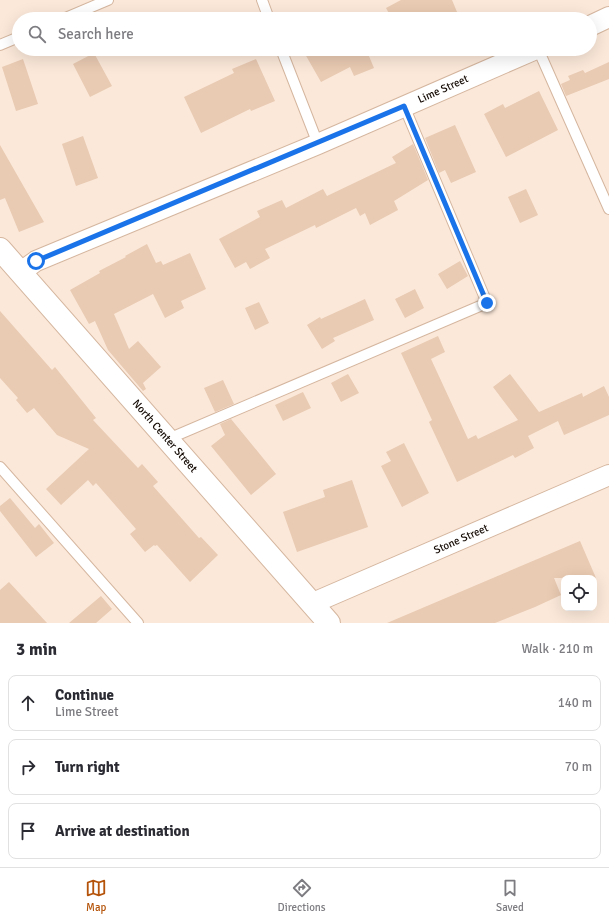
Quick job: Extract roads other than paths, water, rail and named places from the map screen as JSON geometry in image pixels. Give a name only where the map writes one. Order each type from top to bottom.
[{"type":"street","points":[[597,23],[609,17]]},
{"type":"street","name":"Lime Street","points":[[21,272],[36,261],[318,144],[521,56]]},
{"type":"street","name":"North Center Street","points":[[0,249],[168,438],[329,623]]},
{"type":"street","name":"Stone Street","points":[[313,604],[609,475]]},
{"type":"lane","points":[[80,12],[108,0]]},
{"type":"lane","points":[[262,0],[266,12]]},
{"type":"lane","points":[[0,45],[12,40]]},
{"type":"lane","points":[[284,56],[318,144]]},
{"type":"lane","points":[[540,56],[609,209]]},
{"type":"lane","points":[[168,438],[487,303],[404,106]]},
{"type":"lane","points":[[0,467],[138,623]]}]
